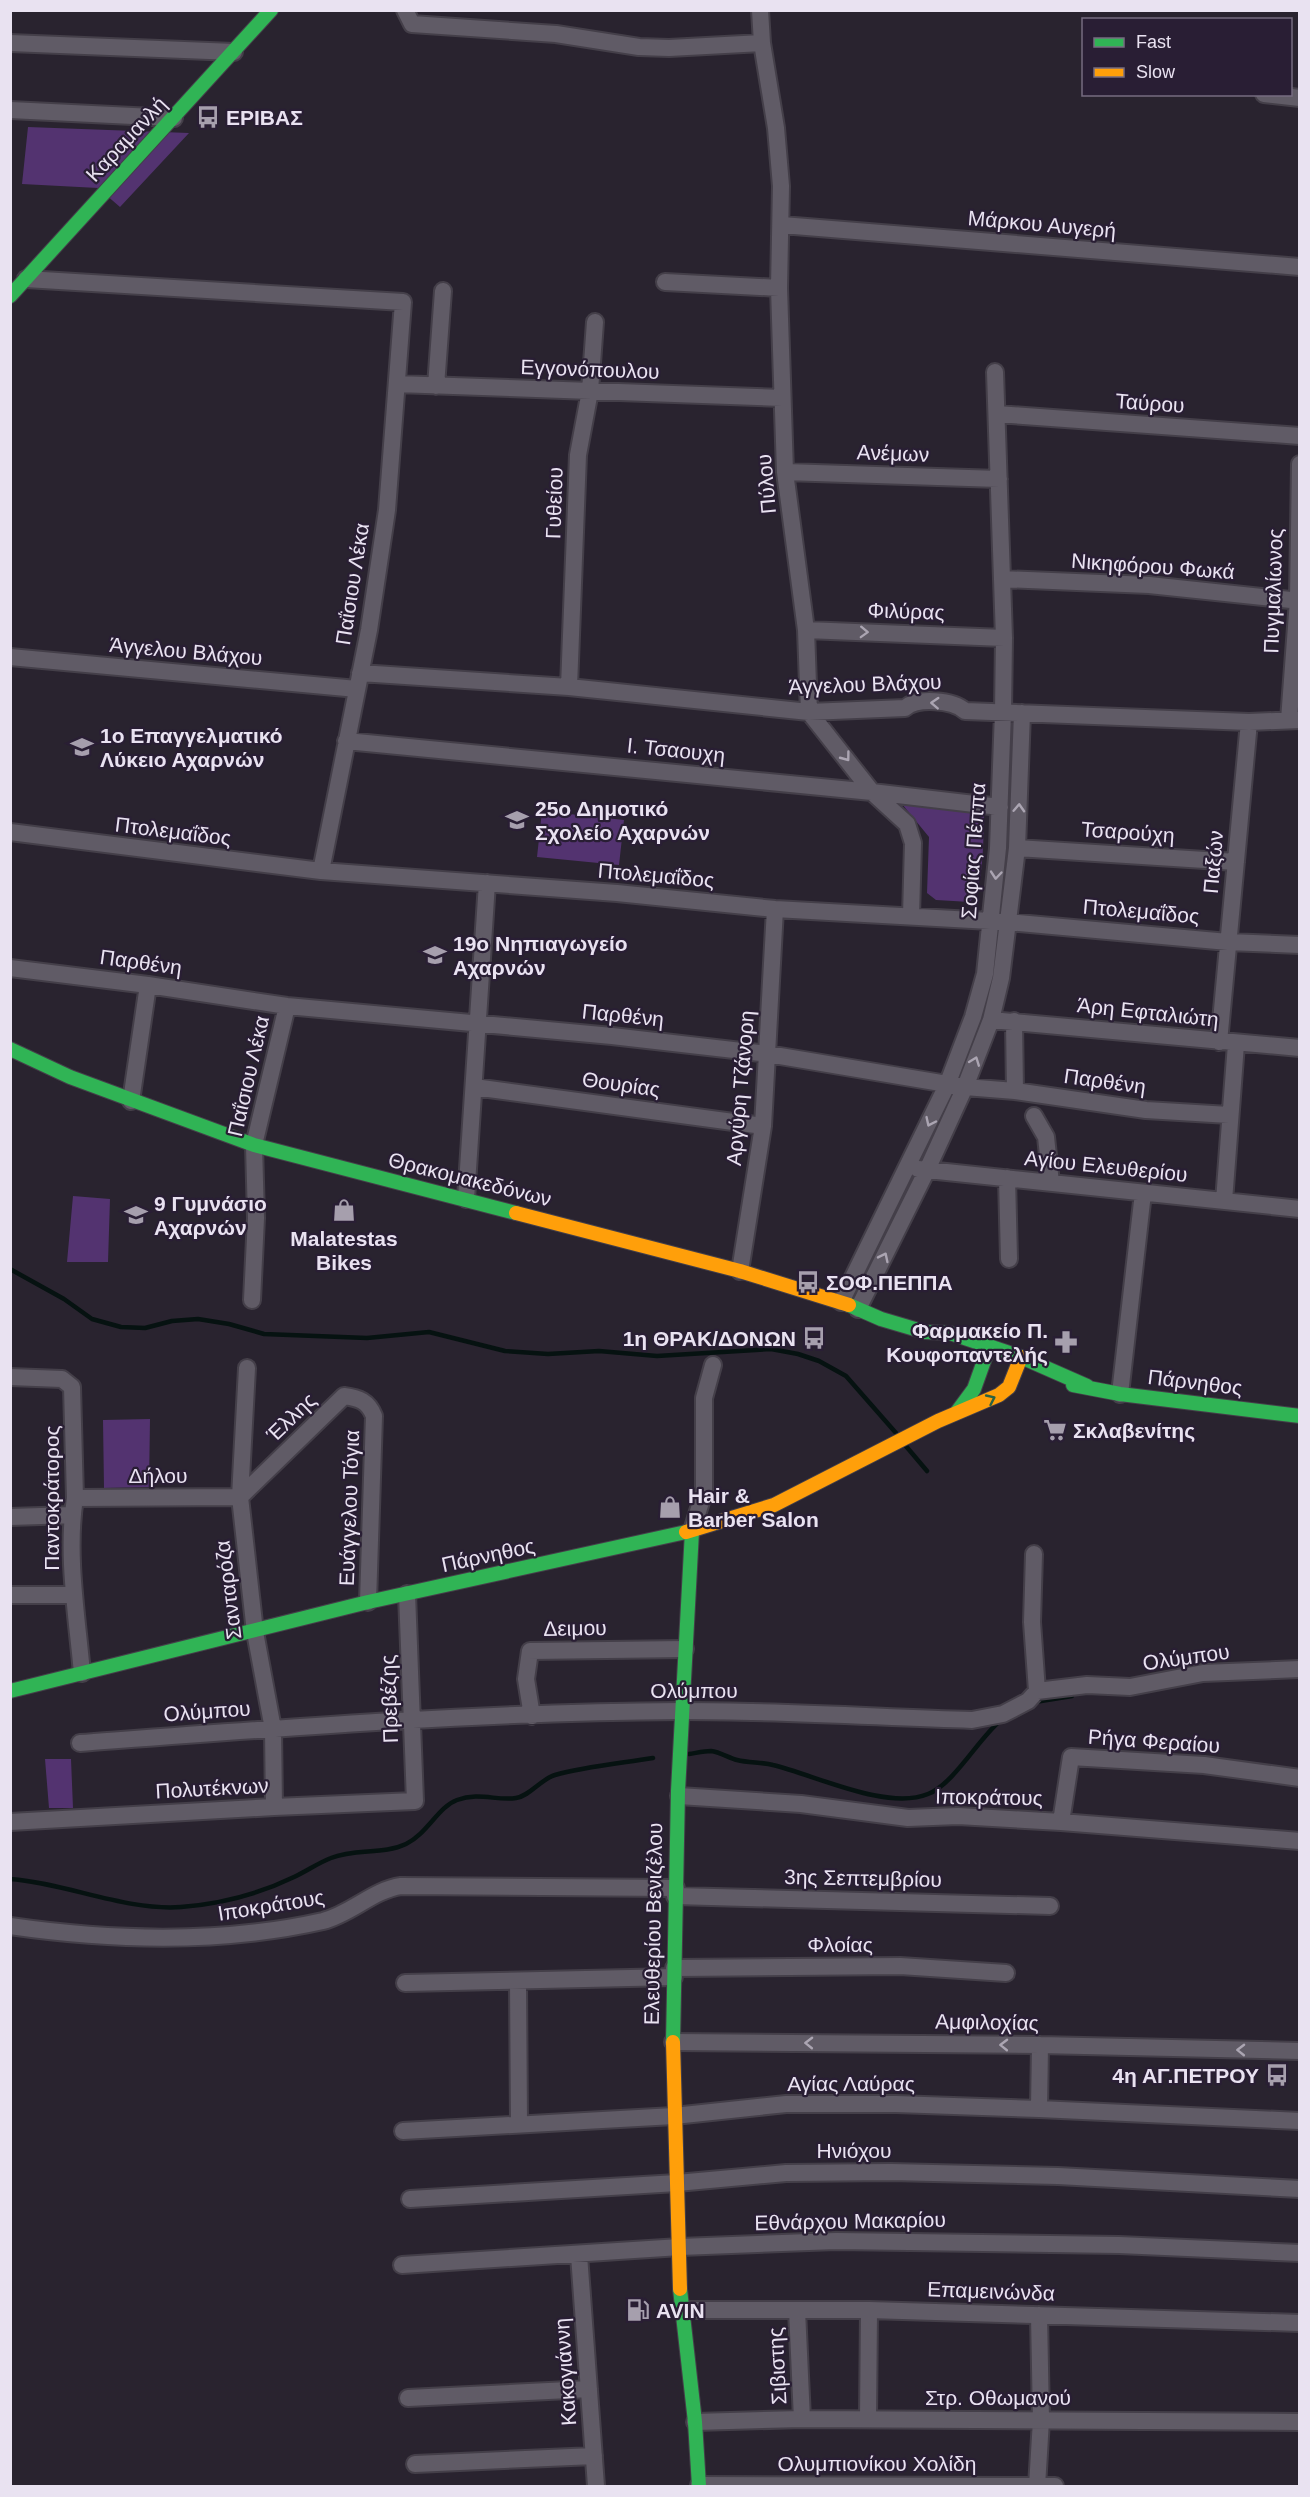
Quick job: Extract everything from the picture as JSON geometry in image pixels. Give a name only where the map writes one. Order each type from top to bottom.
[{"type":"main road","name":"Καραμανλή","points":[[10,296],[271,10]]},
{"type":"main road","name":"Θρακομακεδόνων","points":[[10,1049],[70,1077],[254,1145],[740,1271],[841,1302],[881,1319],[925,1332],[950,1333],[989,1347]]},
{"type":"main road","name":"Θρακομακεδόνων","points":[[925,1332],[945,1347]]},
{"type":"main road","name":"Πάρνηθος","points":[[989,1347],[1021,1357],[1087,1386],[1120,1394],[1299,1416]]},
{"type":"main road","name":"Πάρνηθος","points":[[10,1691],[255,1632],[368,1602],[692,1531],[774,1505],[957,1412],[999,1395],[1009,1386],[1005,1369],[989,1347]]},
{"type":"main road","name":"Πάρνηθος","points":[[957,1412],[974,1389],[1021,1357]]},
{"type":"main road","name":"Πάρνηθος","points":[[1005,1369],[1058,1385],[1087,1386]]},
{"type":"main road","name":"Ελευθερίου Βενιζέλου","points":[[692,1531],[675,1892],[674,2116],[682,2310],[695,2422],[699,2486]]},
{"type":"street","points":[[405,10],[412,24],[556,34],[639,47],[669,48],[762,43]]},
{"type":"street","name":"Πύλου","points":[[760,10],[762,43],[776,128],[781,186],[779,288],[785,472],[806,630],[809,712]]},
{"type":"street","points":[[10,43],[234,52]]},
{"type":"street","points":[[1282,96],[1299,98]]},
{"type":"street","points":[[10,110],[174,118]]},
{"type":"street","name":"Μάρκου Αυγερή","points":[[782,225],[1299,267]]},
{"type":"street","name":"Παΐσιου Λέκα","points":[[26,279],[403,302],[387,510],[369,630],[321,871]]},
{"type":"street","points":[[665,282],[779,288]]},
{"type":"street","points":[[436,386],[443,291]]},
{"type":"street","name":"Γυθείου","points":[[569,687],[578,455],[590,391],[595,322]]},
{"type":"street","name":"Σοφίας Πέππα","points":[[858,1309],[927,1170],[965,1087],[991,1020],[1002,978],[1000,807],[1004,638],[995,372]]},
{"type":"street","name":"Εγγονόπουλου","points":[[397,384],[782,398]]},
{"type":"street","name":"Ταύρου","points":[[997,414],[1299,436]]},
{"type":"street","name":"Πυγμαλίωνος","points":[[1294,720],[1299,601],[1299,464]]},
{"type":"street","name":"Ανέμων","points":[[785,472],[999,479]]},
{"type":"street","name":"Νικηφόρου Φωκά","points":[[1002,579],[1149,585],[1299,601]]},
{"type":"street","name":"Φιλύρας","points":[[806,630],[1004,638]]},
{"type":"street","name":"Άγγελου Βλάχου","points":[[10,657],[359,681],[569,687],[809,712],[905,708],[917,702],[952,704],[965,711],[1249,722],[1294,720]]},
{"type":"street","points":[[809,712],[872,792],[907,824],[913,843],[911,916]]},
{"type":"street","name":"Σοφίας Πέππα","points":[[841,1302],[947,1084],[973,1017],[1000,922],[1017,848],[1022,713]]},
{"type":"street","name":"Παξών","points":[[1224,1201],[1229,1115],[1228,942],[1249,722]]},
{"type":"street","name":"Ι. Τσαουχη","points":[[346,741],[872,792],[1000,807]]},
{"type":"street","name":"Πτολεμαΐδος","points":[[10,832],[321,871],[617,893],[775,909],[1000,922],[1228,942],[1299,945]]},
{"type":"street","name":"Τσαρούχη","points":[[1017,848],[1236,862]]},
{"type":"street","points":[[466,1199],[487,884]]},
{"type":"street","name":"Αργύρη Τζάνορη","points":[[740,1271],[763,1126],[775,909]]},
{"type":"street","name":"Παρθένη","points":[[10,968],[148,985],[288,1006],[768,1054],[965,1087],[1015,1091],[1146,1110],[1229,1115]]},
{"type":"street","points":[[131,1101],[148,985]]},
{"type":"street","name":"Παΐσιου Λέκα","points":[[252,1300],[256,1218],[254,1145],[288,1006]]},
{"type":"street","name":"Άρη Εφταλιώτη","points":[[991,1020],[1299,1048]]},
{"type":"street","points":[[1014,1021],[1015,1091]]},
{"type":"street","name":"Θουρίας","points":[[474,1087],[763,1126]]},
{"type":"street","points":[[1034,1116],[1046,1137],[1051,1183]]},
{"type":"street","name":"Αγίου Ελευθερίου","points":[[908,1168],[1299,1209]]},
{"type":"street","points":[[1007,1178],[1009,1258]]},
{"type":"street","points":[[1120,1394],[1143,1193]]},
{"type":"street","name":"Ελευθερίου Βενιζέλου","points":[[692,1531],[704,1492],[704,1398],[713,1365]]},
{"type":"street","name":"Σανταρόζα","points":[[247,1368],[240,1497],[255,1632],[273,1729],[274,1807]]},
{"type":"street","name":"Παντοκράτορος","points":[[10,1377],[62,1379],[72,1387],[75,1498],[72,1515],[74,1595],[82,1673]]},
{"type":"street","name":"Έλλης","points":[[240,1497],[344,1396],[358,1398],[370,1407],[374,1416]]},
{"type":"street","name":"Ευάγγελου Τόγια","points":[[368,1602],[374,1416]]},
{"type":"street","name":"Δήλου","points":[[75,1498],[240,1497]]},
{"type":"street","points":[[10,1517],[72,1515]]},
{"type":"street","points":[[1034,1554],[1032,1623],[1037,1691]]},
{"type":"street","name":"Πρεβέζης","points":[[407,1594],[416,1801]]},
{"type":"street","points":[[10,1595],[74,1595]]},
{"type":"street","name":"Δειμου","points":[[532,1716],[526,1679],[530,1651],[685,1648]]},
{"type":"street","name":"Ολύμπου","points":[[80,1743],[412,1721],[683,1711],[972,1720],[1003,1714],[1028,1701],[1037,1691],[1087,1686],[1130,1688],[1203,1673],[1299,1669]]},
{"type":"street","name":"Ρήγα Φεραίου","points":[[1061,1822],[1071,1757],[1204,1765],[1299,1778]]},
{"type":"street","name":"Ιποκράτους","points":[[679,1796],[801,1804],[908,1818],[958,1816],[1061,1822],[1299,1841]]},
{"type":"street","name":"Πολυτέκνων","points":[[10,1822],[416,1801]]},
{"type":"street","name":"Ιποκράτους","points":[[10,1926],[114,1935],[215,1937],[328,1919],[351,1911],[392,1888],[401,1886],[675,1892]]},
{"type":"street","name":"3ης Σεπτεμβρίου","points":[[675,1892],[1050,1906]]},
{"type":"street","name":"Φλοίας","points":[[405,1983],[518,1981],[674,1972],[900,1966],[1006,1973]]},
{"type":"street","points":[[518,1981],[519,2125]]},
{"type":"street","name":"Αμφιλοχίας","points":[[674,2042],[1040,2045],[1299,2051]]},
{"type":"street","points":[[1039,2109],[1040,2045]]},
{"type":"street","name":"Αγίας Λαύρας","points":[[403,2131],[674,2116],[786,2104],[897,2104],[1299,2121]]},
{"type":"street","name":"Ηνιόχου","points":[[410,2199],[677,2184],[786,2173],[891,2172],[1058,2176],[1299,2189]]},
{"type":"street","name":"Εθνάρχου Μακαρίου","points":[[402,2265],[680,2247],[836,2241],[1119,2245],[1299,2253]]},
{"type":"street","name":"Κακογιάννη","points":[[579,2255],[596,2487]]},
{"type":"street","name":"Επαμεινώνδα","points":[[682,2310],[869,2310],[1299,2323]]},
{"type":"street","name":"Σιβιστης","points":[[797,2310],[802,2420]]},
{"type":"street","points":[[868,2420],[869,2310]]},
{"type":"street","points":[[1037,2486],[1041,2420],[1039,2315]]},
{"type":"street","points":[[408,2398],[589,2389]]},
{"type":"street","name":"Στρ. Οθωμανού","points":[[695,2422],[802,2420],[1299,2422]]},
{"type":"street","points":[[416,2464],[594,2456]]},
{"type":"street","name":"Ολυμπιονίκου Χολίδη","points":[[699,2486],[1055,2487]]},
{"type":"shaded area","points":[[28,127],[189,133],[120,207],[98,188],[22,184]]},
{"type":"shaded area","points":[[902,804],[984,814],[981,873],[975,895],[970,902],[936,900],[927,893],[929,837]]},
{"type":"shaded area","points":[[542,811],[624,820],[619,865],[537,857]]},
{"type":"shaded area","points":[[73,1196],[110,1199],[108,1262],[67,1262]]},
{"type":"shaded area","points":[[150,1419],[149,1487],[104,1488],[103,1420]]},
{"type":"shaded area","points":[[45,1759],[71,1759],[73,1808],[49,1808]]},
{"type":"waterway","points":[[10,1269],[64,1299],[92,1319],[121,1327],[145,1328],[172,1321],[198,1319],[229,1324],[264,1334],[367,1338],[429,1332],[505,1351],[548,1354],[599,1351],[657,1356],[771,1349],[819,1361],[846,1376],[896,1433]]},
{"type":"waterway","points":[[905,1445],[927,1471]]},
{"type":"waterway","points":[[1035,1702],[1072,1696]]},
{"type":"waterway","points":[[689,1754],[711,1751],[737,1760],[773,1765],[872,1795],[911,1798],[938,1789],[1001,1720]]},
{"type":"waterway","points":[[10,1879],[139,1905],[181,1907],[210,1903],[267,1888],[340,1855],[388,1849],[406,1844],[421,1833],[444,1808],[457,1800],[473,1797],[521,1797],[555,1775],[590,1767],[653,1758]]},
{"type":"traffic: fast","points":[[10,296],[271,10]]},
{"type":"traffic: fast","points":[[10,1049],[70,1077],[254,1145],[516,1213]]},
{"type":"traffic: fast","points":[[849,1305],[881,1319],[925,1332],[950,1333],[1021,1357],[1087,1386]]},
{"type":"traffic: fast","points":[[957,1412],[974,1389],[989,1347]]},
{"type":"traffic: fast","points":[[1073,1385],[1120,1394],[1300,1416]]},
{"type":"traffic: fast","points":[[673,2042],[678,1791],[692,1531]]},
{"type":"traffic: fast","points":[[10,1691],[368,1602],[686,1532]]},
{"type":"traffic: fast","points":[[680,2289],[695,2422],[699,2486]]},
{"type":"traffic: slow","points":[[516,1213],[740,1271],[849,1305]]},
{"type":"traffic: slow","points":[[686,1532],[774,1505],[938,1421],[999,1395],[1009,1387],[1021,1357]]},
{"type":"traffic: slow","points":[[673,2042],[680,2289]]},
{"type":"place","name":"ΕΡΙΒΑΣ","points":[[208,117]]},
{"type":"place","name":"1ο Επαγγελματικό Λύκειο Αχαρνών","points":[[82,747]]},
{"type":"place","name":"25ο Δημοτικό Σχολείο Αχαρνών","points":[[517,820]]},
{"type":"place","name":"19ο Νηπιαγωγείο Αχαρνών","points":[[435,955]]},
{"type":"place","name":"Malatestas Bikes","points":[[344,1210]]},
{"type":"place","name":"9 Γυμνάσιο Αχαρνών","points":[[136,1215]]},
{"type":"place","name":"ΣΟΦ.ΠΕΠΠΑ","points":[[808,1282]]},
{"type":"place","name":"1η ΘΡΑΚ/ΔΟΝΩΝ","points":[[814,1338]]},
{"type":"place","name":"Φαρμακείο Π. Κουφοπαντελής","points":[[1066,1342]]},
{"type":"place","name":"Σκλαβενίτης","points":[[1055,1430]]},
{"type":"place","name":"Hair & Barber Salon","points":[[670,1507]]},
{"type":"place","name":"4η ΑΓ.ΠΕΤΡΟΥ","points":[[1277,2075]]},
{"type":"place","name":"AVIN","points":[[638,2310]]}]
